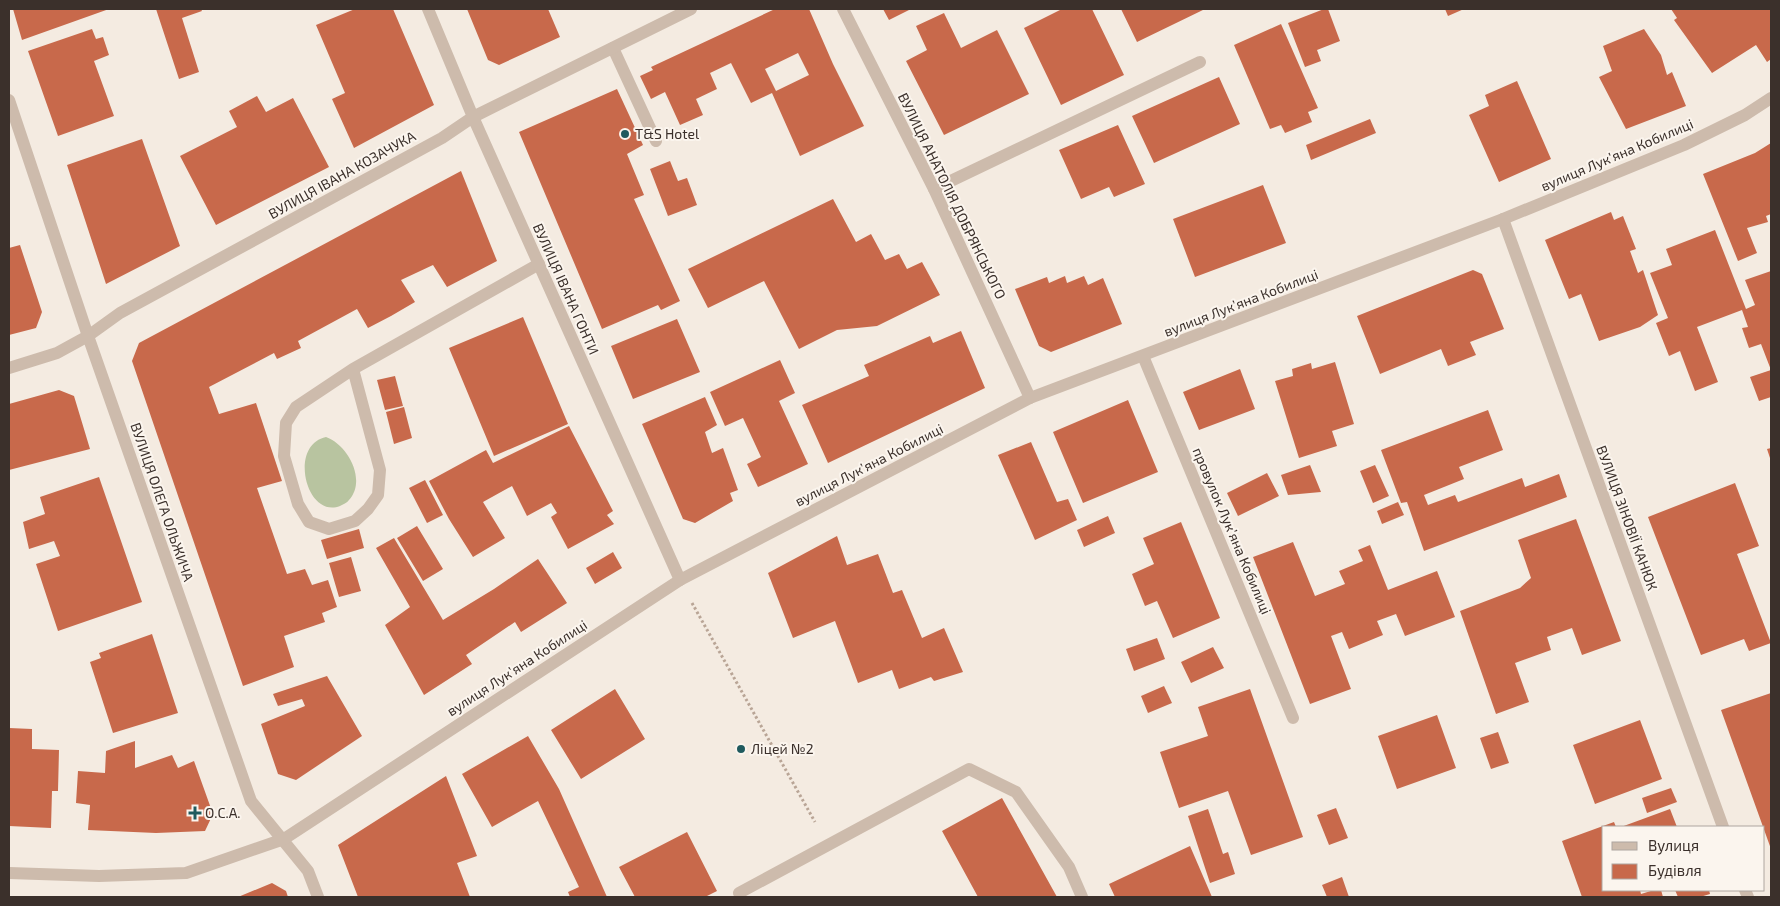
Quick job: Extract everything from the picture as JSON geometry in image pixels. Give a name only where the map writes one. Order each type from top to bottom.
[{"type":"street","name":"ВУЛИЦЯ ІВАНА ГОНТИ","points":[[428,9],[473,117],[680,580]]},
{"type":"street","name":"ВУЛИЦЯ ІВАНА КОЗАЧУКА","points":[[9,368],[57,353],[88,336],[120,313],[442,138],[473,117],[691,9]]},
{"type":"street","name":"ВУЛИЦЯ АНАТОЛІЯ ДОБРЯНСЬКОГО","points":[[843,9],[934,189],[1030,398]]},
{"type":"street","points":[[612,48],[656,141]]},
{"type":"street","points":[[934,189],[1200,62]]},
{"type":"street","name":"вулиця Лукʼяна Кобилиці","points":[[9,873],[99,876],[186,874],[284,839],[680,580],[1030,398],[1503,219],[1684,145],[1745,115],[1771,98]]},
{"type":"street","name":"ВУЛИЦЯ ОЛЕГА ОЛЬЖИЧА","points":[[9,100],[88,336],[251,801],[284,839],[308,871],[318,897]]},
{"type":"street","name":"ВУЛИЦЯ ЗІНОВІЇ КАНЮК","points":[[1503,219],[1723,826]]},
{"type":"street","points":[[353,369],[380,470],[378,495],[368,509],[355,521],[329,529],[309,522],[298,504],[284,456],[286,423],[296,407],[353,369],[539,264]]},
{"type":"street","name":"провулок Лукʼяна Кобилиці","points":[[1143,356],[1293,718]]},
{"type":"street","points":[[739,893],[969,769],[1016,792],[1070,867],[1082,897]]},
{"type":"path","points":[[692,602],[827,844]]},
{"type":"green space","points":[[326,437],[334,441],[348,455],[355,473],[356,483],[354,492],[348,501],[340,506],[328,507],[318,502],[311,492],[306,479],[307,453],[314,443]]},
{"type":"building","points":[[13,9],[109,9],[22,40]]},
{"type":"building","points":[[156,9],[201,9],[202,11],[182,18],[199,72],[179,79]]},
{"type":"building","points":[[355,9],[393,9],[434,105],[354,148],[332,99],[345,93],[316,25]]},
{"type":"building","points":[[467,9],[548,9],[560,37],[499,65],[488,60]]},
{"type":"building","points":[[775,9],[809,9],[833,64],[864,126],[800,156],[772,93],[751,103],[731,63],[710,73],[717,89],[696,99],[703,115],[680,125],[665,92],[651,99],[640,76],[653,70],[651,67]],"holes":[[[798,53],[809,75],[776,91],[765,69]]]},
{"type":"building","points":[[883,9],[911,9],[889,20]]},
{"type":"building","points":[[1062,9],[1092,9],[1124,75],[1061,105],[1024,28]]},
{"type":"building","points":[[1121,9],[1205,9],[1137,42]]},
{"type":"building","points":[[1328,9],[1340,41],[1317,50],[1321,61],[1305,67],[1288,23]]},
{"type":"building","points":[[1445,9],[1464,9],[1448,16]]},
{"type":"building","points":[[1671,9],[1771,9],[1771,59],[1767,62],[1756,45],[1712,73],[1674,20],[1677,18]]},
{"type":"building","points":[[944,13],[961,48],[997,30],[1029,94],[944,135],[906,61],[927,50],[916,26]]},
{"type":"building","points":[[1281,24],[1318,108],[1308,112],[1312,122],[1285,133],[1281,125],[1270,129],[1234,45]]},
{"type":"building","points":[[92,29],[96,39],[103,37],[109,55],[94,61],[114,116],[58,136],[28,51]]},
{"type":"building","points":[[1644,29],[1661,55],[1667,75],[1672,72],[1686,106],[1626,129],[1599,77],[1612,71],[1603,46]]},
{"type":"building","points":[[1219,77],[1240,124],[1154,163],[1132,116]]},
{"type":"building","points":[[1517,81],[1551,159],[1499,182],[1469,115],[1489,106],[1485,95]]},
{"type":"building","points":[[617,89],[643,145],[627,154],[644,195],[634,199],[680,301],[661,310],[658,305],[602,329],[519,132]]},
{"type":"building","points":[[257,96],[266,112],[293,98],[329,167],[216,225],[180,156],[237,127],[229,111]]},
{"type":"building","points":[[1370,119],[1376,133],[1311,160],[1306,145]]},
{"type":"building","points":[[1118,125],[1145,184],[1114,197],[1109,187],[1081,199],[1059,150]]},
{"type":"building","points":[[142,139],[180,246],[106,284],[67,165]]},
{"type":"building","points":[[1771,143],[1771,214],[1766,216],[1768,222],[1747,228],[1757,253],[1738,261],[1703,174],[1755,153]]},
{"type":"building","points":[[670,161],[678,181],[687,178],[697,205],[668,216],[650,169]]},
{"type":"building","points":[[461,171],[497,261],[447,287],[433,265],[401,280],[415,302],[391,316],[368,328],[357,309],[298,341],[301,348],[277,359],[274,353],[209,387],[219,414],[256,403],[282,481],[257,488],[287,574],[305,569],[312,585],[328,580],[337,607],[322,613],[325,622],[284,636],[294,667],[243,686],[132,361],[139,343]]},
{"type":"building","points":[[1263,185],[1286,243],[1195,277],[1173,219]]},
{"type":"building","points":[[833,199],[856,242],[871,234],[885,260],[899,254],[907,269],[922,262],[940,295],[877,326],[837,330],[799,349],[764,281],[708,308],[688,269]]},
{"type":"building","points":[[1611,212],[1614,220],[1623,216],[1636,249],[1630,251],[1638,273],[1643,270],[1658,315],[1640,327],[1599,341],[1581,294],[1569,299],[1545,240]]},
{"type":"building","points":[[1715,230],[1746,309],[1755,305],[1745,280],[1771,271],[1771,370],[1761,344],[1749,348],[1742,328],[1748,327],[1742,310],[1697,327],[1718,382],[1695,391],[1680,351],[1669,356],[1656,323],[1668,318],[1650,273],[1672,265],[1666,249]]},
{"type":"building","points":[[20,245],[42,312],[36,328],[9,335],[9,248]]},
{"type":"building","points":[[1473,270],[1482,274],[1504,329],[1470,342],[1476,355],[1448,366],[1441,349],[1380,374],[1357,316]]},
{"type":"building","points":[[1065,276],[1067,283],[1084,276],[1088,285],[1103,278],[1122,324],[1051,352],[1039,346],[1015,289],[1047,277],[1049,283]]},
{"type":"building","points":[[523,317],[568,424],[494,456],[449,348]]},
{"type":"building","points":[[677,319],[700,372],[633,399],[611,346]]},
{"type":"building","points":[[961,331],[985,388],[828,463],[802,405],[869,376],[864,365],[930,336],[933,343]]},
{"type":"building","points":[[780,360],[795,393],[779,401],[808,464],[758,487],[747,464],[761,457],[743,418],[725,426],[710,392]]},
{"type":"building","points":[[1335,362],[1354,424],[1332,431],[1337,446],[1299,458],[1275,381],[1293,376],[1292,369],[1311,363],[1312,369]]},
{"type":"building","points":[[1240,369],[1255,409],[1199,430],[1183,392]]},
{"type":"building","points":[[1771,370],[1771,397],[1759,401],[1750,377]]},
{"type":"building","points":[[395,376],[403,406],[385,410],[377,380]]},
{"type":"building","points":[[59,390],[74,396],[90,449],[9,470],[9,404]]},
{"type":"building","points":[[705,397],[717,425],[705,432],[712,453],[723,448],[738,490],[730,493],[733,501],[695,523],[683,519],[642,424]]},
{"type":"building","points":[[1128,400],[1158,472],[1083,503],[1053,432]]},
{"type":"building","points":[[404,407],[412,438],[394,444],[386,412]]},
{"type":"building","points":[[1488,410],[1503,450],[1459,467],[1464,479],[1424,495],[1428,505],[1455,495],[1458,502],[1522,478],[1525,487],[1559,474],[1567,497],[1424,551],[1407,502],[1401,503],[1381,450]]},
{"type":"building","points":[[569,426],[613,511],[607,515],[614,524],[568,549],[551,517],[557,513],[551,503],[527,516],[512,486],[483,502],[505,538],[473,557],[449,519],[429,481],[486,450],[493,463]]},
{"type":"building","points":[[1031,442],[1057,502],[1068,499],[1077,520],[1035,540],[998,455]]},
{"type":"building","points":[[1771,448],[1771,461],[1767,449]]},
{"type":"building","points":[[1310,465],[1321,492],[1288,495],[1281,475]]},
{"type":"building","points":[[1375,465],[1389,496],[1373,503],[1360,471]]},
{"type":"building","points":[[1267,473],[1279,496],[1238,516],[1227,493]]},
{"type":"building","points":[[99,477],[142,602],[58,631],[36,564],[60,556],[54,541],[29,549],[23,522],[45,514],[40,497]]},
{"type":"building","points":[[425,480],[443,515],[427,523],[409,488]]},
{"type":"building","points":[[1735,483],[1759,546],[1737,554],[1771,643],[1749,651],[1744,639],[1701,655],[1648,517]]},
{"type":"building","points":[[1398,502],[1404,515],[1382,524],[1377,511]]},
{"type":"building","points":[[1108,516],[1115,533],[1084,547],[1077,530]]},
{"type":"building","points":[[1576,519],[1621,641],[1582,655],[1572,628],[1547,637],[1551,650],[1515,663],[1529,702],[1496,714],[1460,611],[1520,588],[1531,578],[1518,540]]},
{"type":"building","points":[[1181,522],[1220,618],[1173,638],[1157,601],[1145,606],[1132,574],[1154,564],[1143,538]]},
{"type":"building","points":[[417,526],[443,569],[423,581],[397,538]]},
{"type":"building","points":[[359,529],[364,548],[327,559],[321,540]]},
{"type":"building","points":[[837,536],[847,565],[878,554],[893,593],[902,590],[922,638],[944,628],[963,672],[934,681],[931,677],[899,689],[892,670],[858,683],[835,621],[793,638],[768,573]]},
{"type":"building","points":[[394,538],[443,620],[538,559],[567,603],[521,632],[515,622],[466,655],[472,664],[424,695],[385,625],[410,607],[376,548]]},
{"type":"building","points":[[1293,542],[1315,596],[1345,584],[1339,571],[1363,561],[1358,550],[1370,545],[1388,590],[1437,571],[1455,617],[1405,636],[1396,614],[1377,621],[1383,635],[1349,649],[1342,632],[1331,636],[1351,689],[1310,704],[1253,557]]},
{"type":"building","points":[[613,552],[622,568],[595,584],[586,568]]},
{"type":"building","points":[[351,557],[361,591],[339,597],[329,563]]},
{"type":"building","points":[[152,634],[178,713],[113,733],[90,662],[101,658],[99,653]]},
{"type":"building","points":[[1157,638],[1165,659],[1134,671],[1126,649]]},
{"type":"building","points":[[1213,647],[1224,668],[1191,683],[1181,662]]},
{"type":"building","points":[[327,676],[362,736],[296,780],[278,774],[261,724],[305,706],[302,699],[278,706],[273,694]]},
{"type":"building","points":[[1164,686],[1172,703],[1148,713],[1141,696]]},
{"type":"building","points":[[615,689],[645,739],[581,779],[551,730]]},
{"type":"building","points":[[1250,689],[1303,837],[1251,855],[1228,791],[1179,808],[1160,752],[1208,736],[1198,707]]},
{"type":"building","points":[[1771,693],[1771,849],[1765,832],[1765,826],[1763,826],[1721,710]]},
{"type":"building","points":[[1437,715],[1456,768],[1397,789],[1378,736]]},
{"type":"building","points":[[1640,720],[1662,779],[1595,804],[1573,745]]},
{"type":"building","points":[[9,728],[32,729],[32,749],[59,750],[58,791],[52,791],[51,828],[9,826]]},
{"type":"building","points":[[1498,732],[1509,763],[1491,769],[1480,738]]},
{"type":"building","points":[[528,736],[559,789],[607,897],[570,897],[568,892],[579,887],[538,801],[492,827],[462,774]]},
{"type":"building","points":[[135,741],[135,768],[172,755],[178,768],[194,761],[213,814],[205,831],[156,833],[88,830],[90,805],[76,803],[78,771],[105,773],[106,751]]},
{"type":"building","points":[[446,776],[477,856],[457,863],[470,897],[358,897],[338,845]]},
{"type":"building","points":[[1671,788],[1677,802],[1647,813],[1642,798]]},
{"type":"building","points":[[1002,798],[1057,897],[978,897],[942,831]]},
{"type":"building","points":[[1336,808],[1348,838],[1329,845],[1317,815]]},
{"type":"building","points":[[1208,809],[1223,854],[1228,852],[1235,874],[1210,883],[1188,816]]},
{"type":"building","points":[[1670,809],[1677,826],[1624,826]]},
{"type":"building","points":[[1614,822],[1616,826],[1603,826]]},
{"type":"building","points":[[1602,826],[1602,891],[1640,891],[1641,894],[1651,891],[1661,891],[1663,897],[1582,897],[1562,841]]},
{"type":"building","points":[[687,832],[717,891],[705,897],[635,897],[619,867]]},
{"type":"building","points":[[1190,846],[1212,897],[1115,897],[1109,884]]},
{"type":"building","points":[[1342,877],[1349,897],[1327,897],[1322,885]]},
{"type":"building","points":[[272,883],[286,891],[288,897],[238,897]]},
{"type":"building","points":[[1675,891],[1709,891],[1710,894],[1700,897],[1678,897]]},
{"type":"place","name":"T&S Hotel","points":[[625,134]]},
{"type":"place","name":"Ліцей №2","points":[[741,749]]},
{"type":"place","name":"О.С.А.","points":[[195,813]]}]
